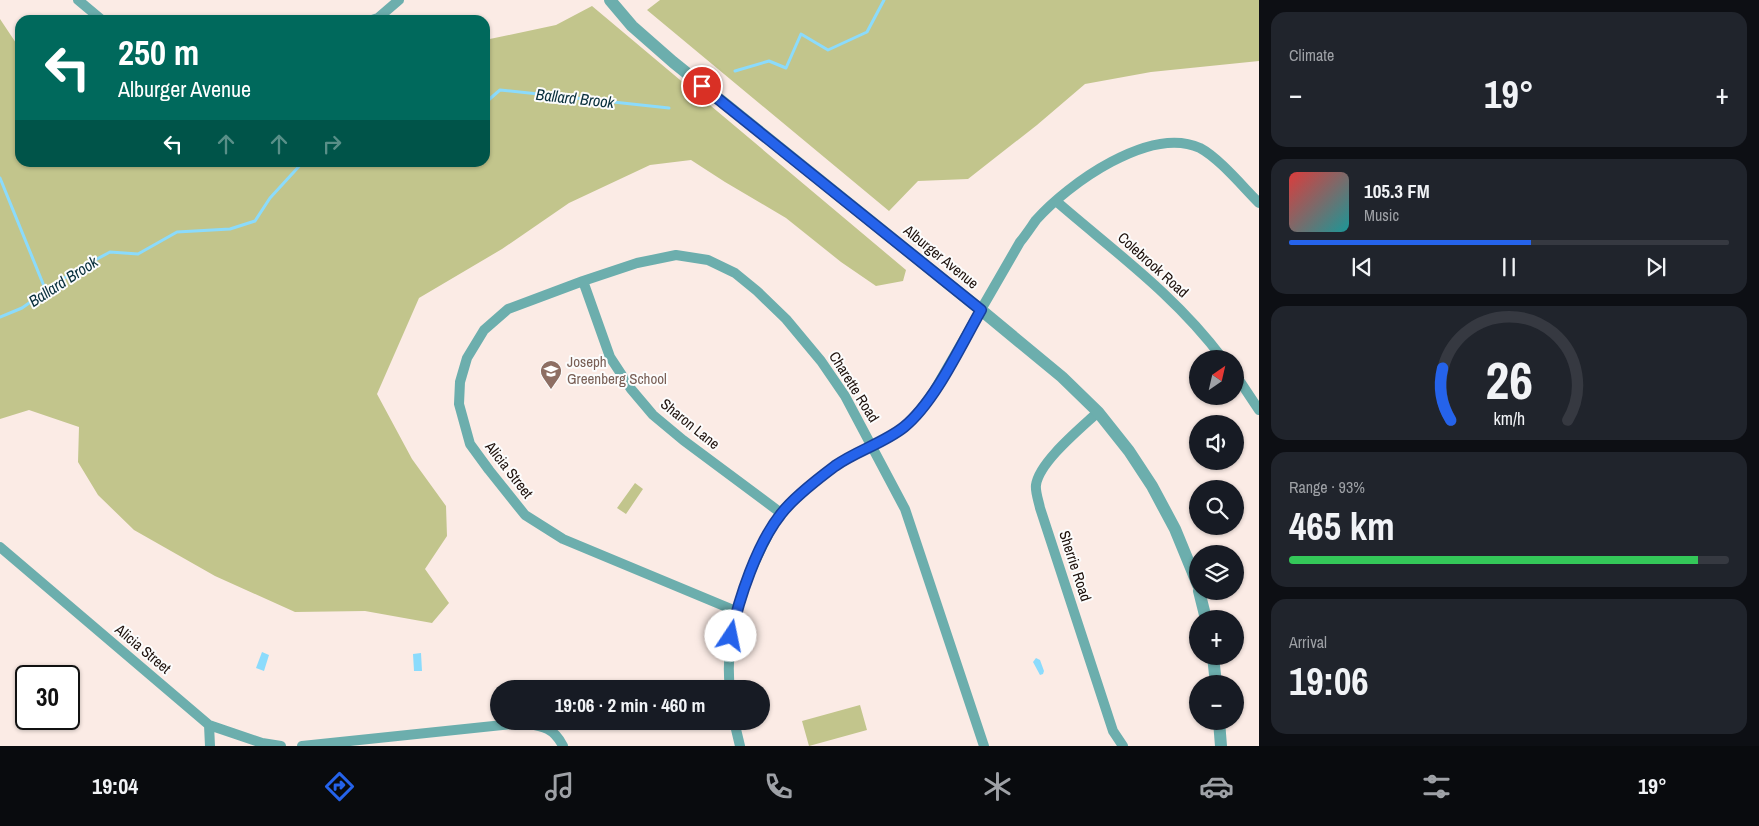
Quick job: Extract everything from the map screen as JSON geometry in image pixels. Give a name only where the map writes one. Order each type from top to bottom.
[{"type":"street","points":[[78,0],[96,15]]},
{"type":"street","points":[[382,15],[399,0]]},
{"type":"street","name":"Alburger Avenue","points":[[610,0],[632,26],[673,62],[981,310],[1062,377],[1098,412],[1129,451],[1152,486],[1175,529],[1189,563]]},
{"type":"street","points":[[729,680],[729,647],[736,611],[743,588],[758,555],[781,513],[836,466],[904,427],[922,408],[934,392],[1020,242],[1037,220],[1056,201],[1094,171],[1124,156],[1140,149],[1164,144],[1186,144],[1200,148],[1211,155],[1259,202]]},
{"type":"street","name":"Colebrook Road","points":[[1056,201],[1163,291],[1216,350]]},
{"type":"street","name":"Charette Road","points":[[583,281],[637,263],[676,255],[708,260],[735,273],[786,319],[821,361],[845,396],[905,509],[984,746]]},
{"type":"street","name":"Sharon Lane","points":[[583,281],[610,357],[631,389],[653,415],[781,513]]},
{"type":"street","name":"Alicia Street","points":[[583,281],[508,309],[484,330],[467,358],[460,382],[459,404],[470,444],[525,515],[563,539],[736,611]]},
{"type":"street","points":[[1244,388],[1259,410]]},
{"type":"street","name":"Sherrie Road","points":[[1098,412],[1062,446],[1044,467],[1036,486],[1040,508],[1113,731],[1123,746]]},
{"type":"street","name":"Alicia Street","points":[[0,547],[209,725],[262,743],[281,746]]},
{"type":"street","points":[[302,746],[386,742],[522,723],[547,727],[562,743]]},
{"type":"street","points":[[209,725],[210,746]]},
{"type":"street","points":[[736,730],[740,746]]},
{"type":"street","points":[[1220,730],[1221,746]]},
{"type":"green space","points":[[660,0],[1259,0],[1259,61],[1151,72],[1085,84],[1037,125],[968,179],[918,181],[889,211],[647,10]]},
{"type":"green space","points":[[592,6],[906,270],[903,281],[876,286],[841,262],[786,218],[691,160],[650,165],[569,203],[502,249],[419,298],[377,394],[412,459],[446,506],[447,536],[425,569],[449,603],[432,623],[365,611],[295,612],[215,576],[134,530],[98,495],[78,462],[79,427],[29,410],[0,419],[0,19],[15,42],[15,167],[490,167],[490,39],[556,25]]},
{"type":"green space","points":[[635,483],[643,489],[626,514],[617,508]]},
{"type":"green space","points":[[860,705],[867,730],[809,746],[802,721]]},
{"type":"water","points":[[262,652],[269,655],[264,671],[256,668]]},
{"type":"water","points":[[421,653],[422,671],[414,671],[413,654]]},
{"type":"water","points":[[1036,658],[1040,660],[1044,671],[1040,675],[1033,662]]},
{"type":"waterway","name":"Ballard Brook","points":[[735,71],[769,61],[786,68],[801,34],[828,50],[867,32],[884,0]]},
{"type":"waterway","name":"Ballard Brook","points":[[490,99],[500,90],[669,108]]},
{"type":"waterway","name":"Ballard Brook","points":[[0,317],[22,308],[73,272],[110,252],[138,254],[177,232],[230,229],[255,221],[270,198],[298,167]]},
{"type":"waterway","points":[[0,178],[46,291]]},
{"type":"place","name":"Joseph Greenberg School","points":[[551,390]]},
{"type":"route","points":[[702,86],[981,310],[934,392],[904,427],[836,466],[781,513],[758,555],[743,588],[731,636]]}]
